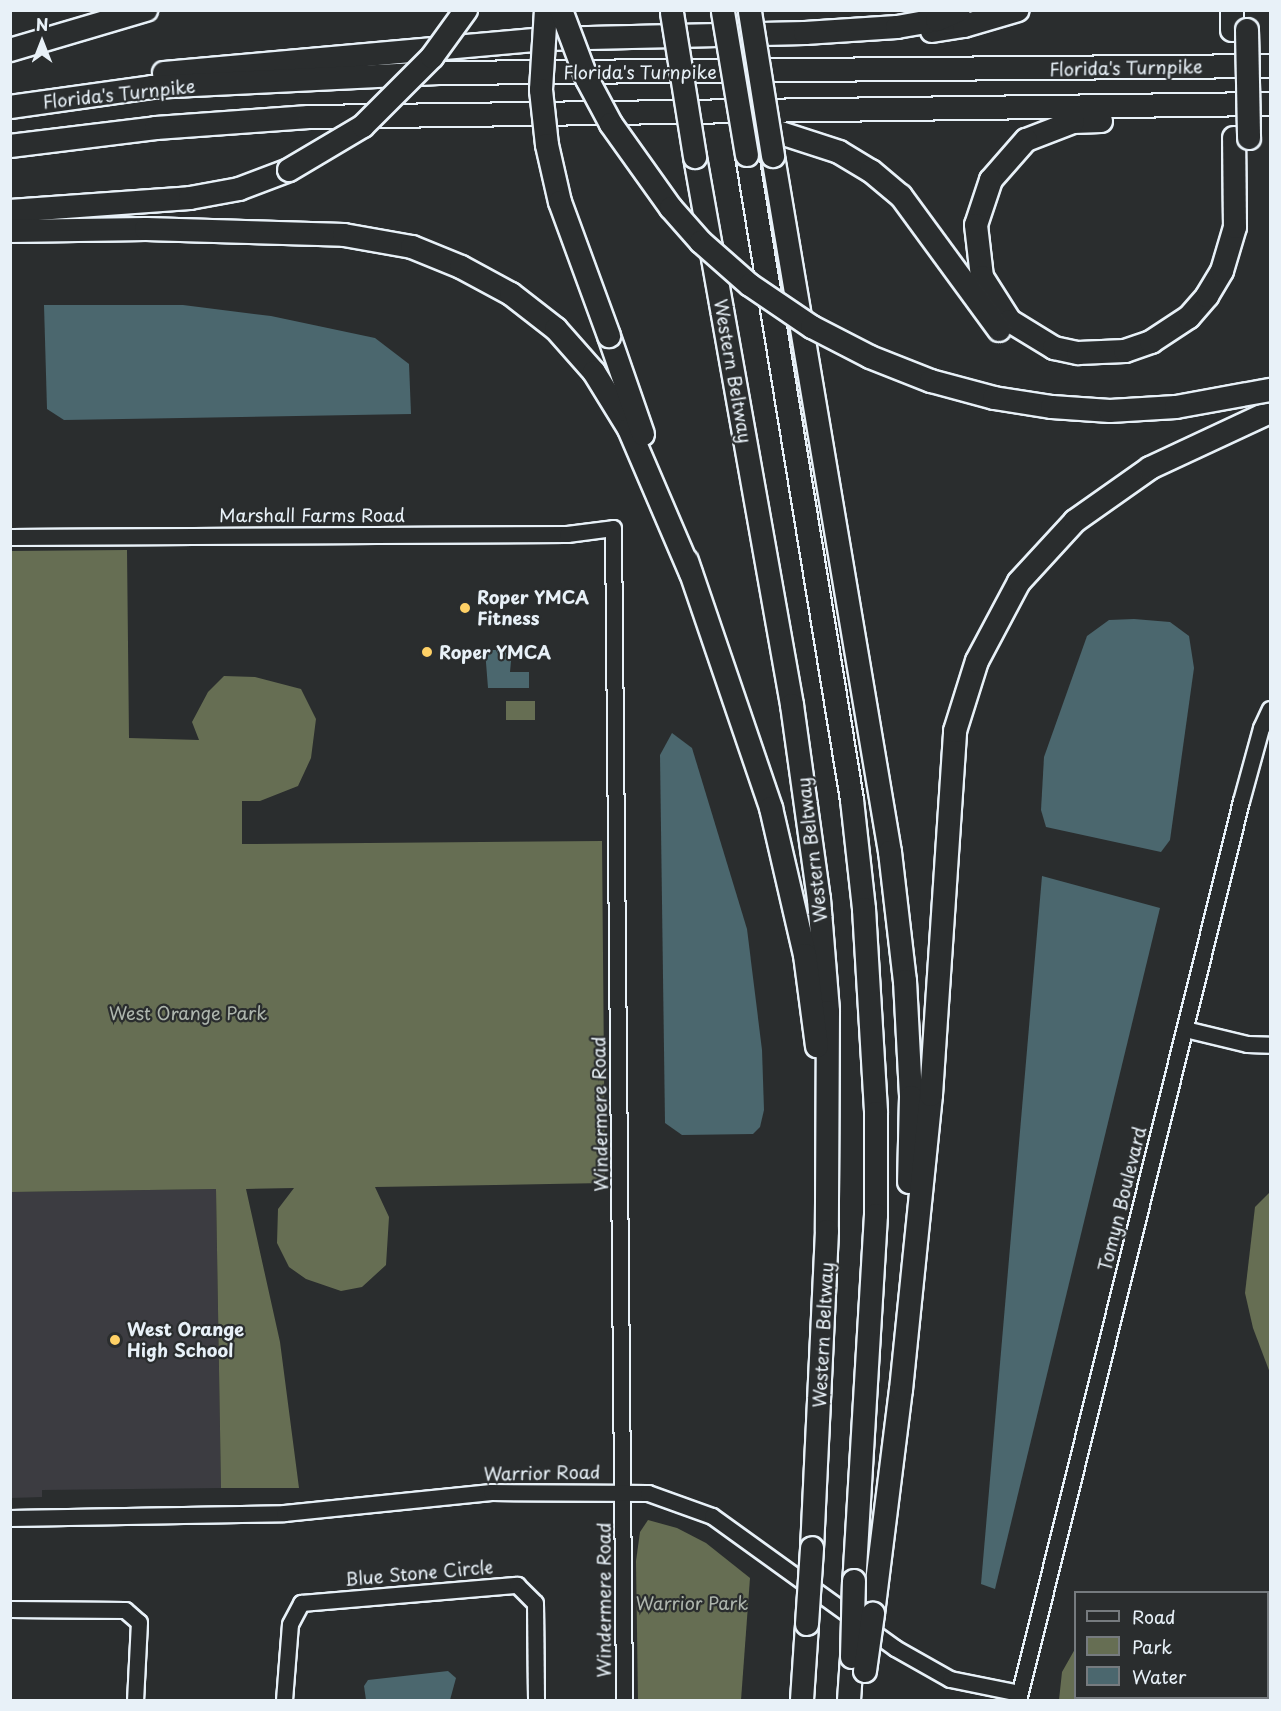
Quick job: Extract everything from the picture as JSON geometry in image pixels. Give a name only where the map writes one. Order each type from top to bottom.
[{"type":"highway","points":[[10,50],[146,10]]},
{"type":"highway","points":[[10,211],[190,198],[239,189],[289,170],[363,126],[417,74],[466,10]]},
{"type":"highway","points":[[546,10],[541,90],[550,164],[691,574],[752,743],[790,881],[805,955],[828,1134]]},
{"type":"highway","points":[[561,10],[587,79],[611,124],[671,208],[701,242],[750,285],[812,327],[870,357],[931,381],[994,398],[1052,407],[1110,411],[1176,407],[1270,390]]},
{"type":"highway","points":[[806,33],[919,25],[959,10]]},
{"type":"highway","points":[[10,100],[155,74],[467,44],[634,35],[926,32],[964,26],[1018,10]]},
{"type":"highway","name":"Western Beltway","points":[[671,11],[807,795],[828,1012],[827,1231],[812,1548],[802,1701]]},
{"type":"highway","points":[[723,11],[852,800],[865,921],[876,1113],[876,1215],[854,1581],[862,1701]]},
{"type":"highway","points":[[750,11],[890,852],[903,970],[911,1097],[901,1390]]},
{"type":"highway","points":[[1240,20],[1241,138],[1235,227],[1222,271],[1207,296],[1174,328],[1125,351],[1078,353],[1033,338],[1010,321],[993,300],[982,277],[976,225],[991,180],[1026,140],[1073,122],[1270,105]]},
{"type":"highway","name":"Florida's Turnpike","points":[[10,107],[152,87],[428,73],[1270,66]]},
{"type":"highway","name":"Florida's Turnpike","points":[[10,146],[265,119],[1270,105]]},
{"type":"highway","points":[[708,112],[807,139],[839,152],[871,171],[901,196],[998,329],[1035,356],[1077,367],[1126,365],[1154,356],[1180,342],[1217,307],[1235,276],[1249,229],[1241,138]]},
{"type":"highway","points":[[10,231],[146,229],[344,235],[412,247],[461,267],[511,294],[556,329],[594,372],[629,429],[691,574]]},
{"type":"highway","points":[[849,1701],[873,1614],[901,1390],[931,1095],[955,731],[977,661],[1019,582],[1075,521],[1150,468],[1270,412]]},
{"type":"street","name":"Marshall Farms Road","points":[[10,537],[567,534],[613,528]]},
{"type":"street","name":"Windermere Road","points":[[613,528],[624,1701]]},
{"type":"street","name":"Tomyn Boulevard","points":[[1019,1697],[1258,738],[1270,710]]},
{"type":"street","points":[[1185,1029],[1247,1044],[1270,1045]]},
{"type":"street","name":"Warrior Road","points":[[10,1518],[284,1513],[491,1492],[622,1491],[648,1493],[712,1516],[895,1648],[950,1679],[1019,1697]]},
{"type":"street","name":"Blue Stone Circle","points":[[284,1701],[290,1624],[301,1603],[517,1585],[535,1603],[536,1701]]},
{"type":"street","points":[[10,1609],[125,1610],[139,1622],[135,1701]]},
{"type":"shaded area","name":"West Orange High School","points":[[216,1189],[221,1488],[42,1490],[42,1497],[11,1498],[10,1192]]},
{"type":"green space","name":"West Orange Park","points":[[127,550],[129,738],[199,740],[192,722],[208,692],[224,676],[255,677],[301,689],[316,719],[311,758],[298,786],[260,801],[242,801],[242,844],[602,841],[605,1183],[375,1187],[389,1217],[386,1265],[362,1287],[341,1291],[306,1279],[289,1267],[277,1243],[278,1209],[294,1188],[246,1189],[280,1342],[299,1488],[221,1488],[216,1189],[11,1192],[11,551]]},
{"type":"green space","points":[[506,701],[535,701],[535,720],[506,720]]},
{"type":"green space","points":[[1270,1192],[1270,1373],[1253,1328],[1245,1293],[1255,1207]]},
{"type":"green space","name":"Warrior Park","points":[[648,1520],[677,1528],[706,1543],[750,1578],[741,1700],[638,1700],[636,1561],[640,1532]]},
{"type":"green space","points":[[1074,1651],[1074,1699],[1269,1699],[1269,1694],[1270,1700],[1059,1700],[1062,1672]]},
{"type":"water","points":[[44,305],[183,305],[271,316],[375,338],[409,364],[411,414],[64,420],[47,409]]},
{"type":"water","points":[[1134,619],[1170,622],[1189,636],[1194,668],[1170,840],[1161,852],[1046,827],[1041,810],[1044,757],[1087,636],[1109,620]]},
{"type":"water","points":[[485,650],[512,650],[510,672],[529,672],[529,688],[488,688]]},
{"type":"water","points":[[672,733],[692,748],[747,929],[762,1050],[764,1110],[760,1127],[753,1134],[682,1135],[665,1123],[660,755]]},
{"type":"water","points":[[1042,876],[1160,908],[995,1589],[981,1584]]},
{"type":"water","points":[[448,1671],[456,1678],[450,1700],[366,1700],[364,1686],[368,1680]]},
{"type":"place","name":"Roper YMCA Fitness","points":[[465,608]]},
{"type":"place","name":"Roper YMCA","points":[[427,652]]},
{"type":"place","name":"West Orange High School","points":[[115,1340]]}]
